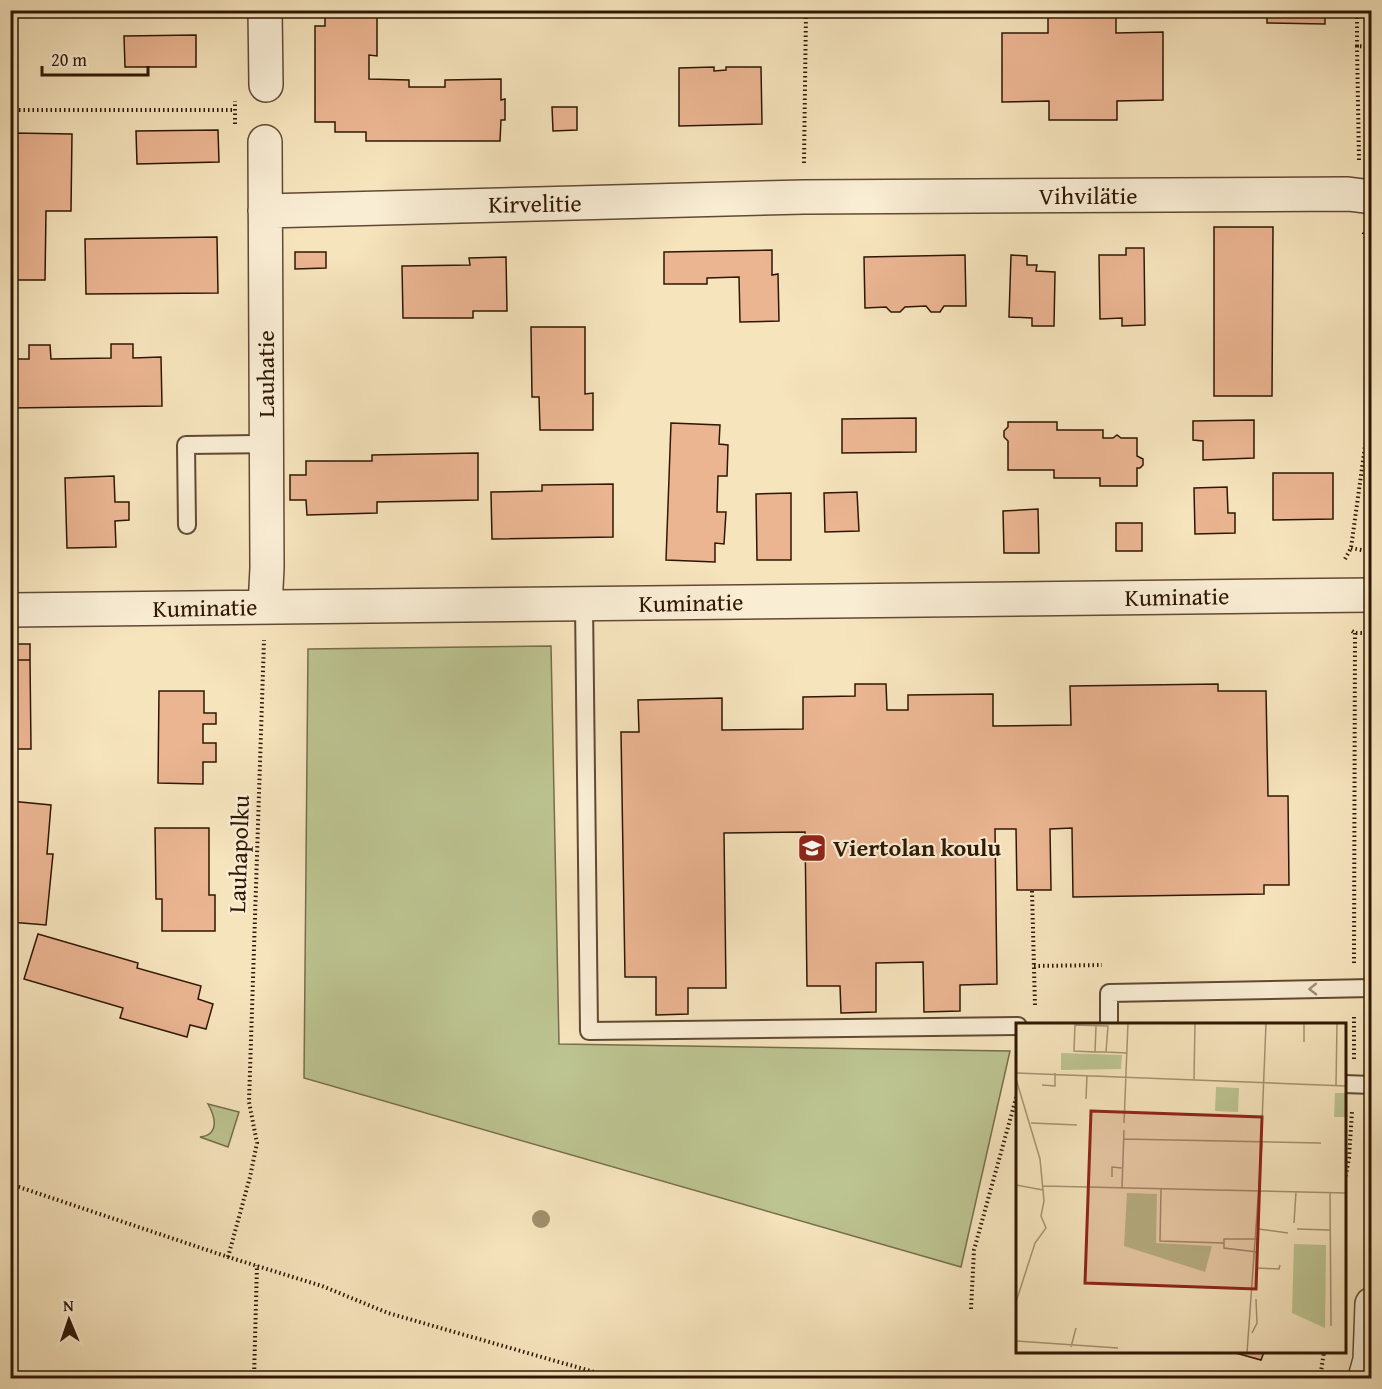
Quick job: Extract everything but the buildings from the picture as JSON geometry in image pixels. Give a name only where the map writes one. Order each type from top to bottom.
[{"type":"street","points":[[265,10],[266,85]]},
{"type":"street","name":"Lauhatie","points":[[265,142],[267,568],[265,607]]},
{"type":"street","name":"Vihvilätie","points":[[804,197],[1360,196]]},
{"type":"street","name":"Kirvelitie","points":[[265,211],[804,197]]},
{"type":"street","name":"Kuminatie","points":[[10,610],[1371,595]]},
{"type":"street","points":[[1369,1369],[1371,1304]]},
{"type":"lane","points":[[187,525],[186,445],[266,444]]},
{"type":"lane","points":[[584,604],[589,1031],[1016,1026]]},
{"type":"lane","points":[[1109,1023],[1109,993],[1371,988]]},
{"type":"lane","points":[[1349,1085],[1371,1085]]},
{"type":"path","points":[[804,197],[806,10]]},
{"type":"path","points":[[1344,562],[1351,548],[1366,439],[1367,241],[1364,231],[1348,216],[1360,196],[1348,169],[1359,170],[1357,10]]},
{"type":"path","points":[[1357,46],[1371,47]]},
{"type":"path","points":[[10,110],[235,110]]},
{"type":"path","points":[[1351,548],[1371,552]]},
{"type":"path","name":"Lauhapolku","points":[[228,1257],[257,1143],[249,1102],[265,607]]},
{"type":"path","points":[[1346,1169],[1349,1158],[1349,1085],[1354,988],[1355,633]]},
{"type":"path","points":[[1032,891],[1035,1013]]},
{"type":"path","points":[[971,1309],[974,1250],[1016,1095]]},
{"type":"path","points":[[10,1184],[322,1286],[388,1313],[615,1378]]},
{"type":"path","points":[[254,1378],[256,1265]]},
{"type":"path","points":[[1320,1378],[1324,1353]]},
{"type":"green space","points":[[551,646],[559,1044],[1010,1051],[961,1267],[304,1078],[308,649]]},
{"type":"green space","points":[[208,1104],[239,1112],[228,1147],[200,1137],[210,1133],[214,1125]]},
{"type":"place","name":"Viertolan koulu","points":[[812,848]]}]
